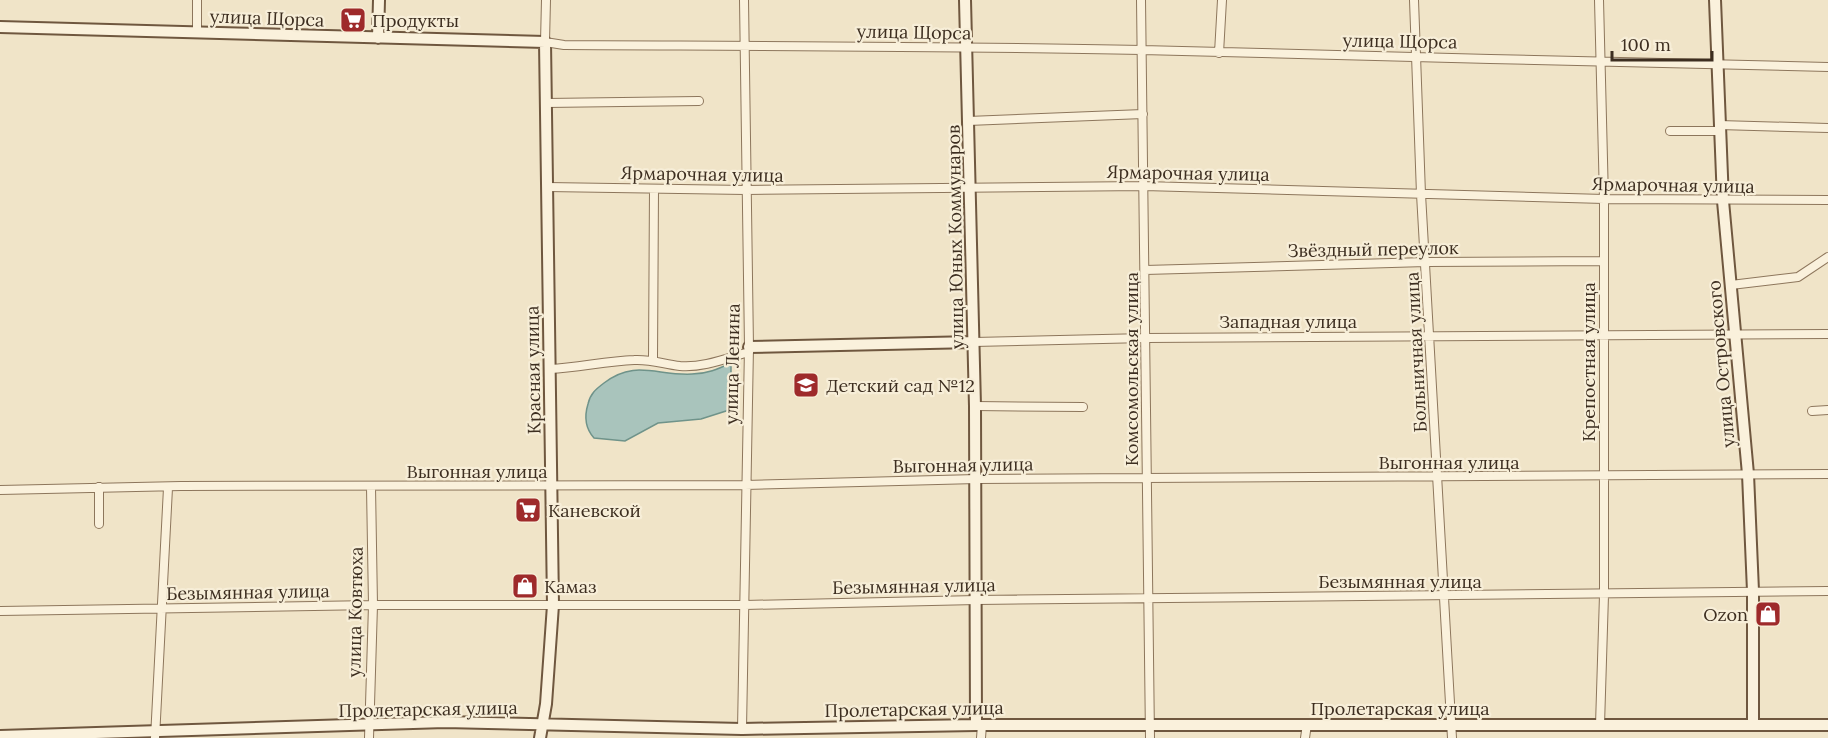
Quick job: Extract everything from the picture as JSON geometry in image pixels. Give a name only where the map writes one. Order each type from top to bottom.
[{"type":"street","points":[[197,0],[197,32]]},
{"type":"street","points":[[378,38],[379,0]]},
{"type":"street","name":"Красная улица","points":[[540,738],[553,605],[546,0]]},
{"type":"street","name":"улица Ленина","points":[[742,729],[749,349],[744,0]]},
{"type":"street","name":"улица Юных Коммунаров","points":[[965,0],[981,738]]},
{"type":"street","name":"Комсомольская улица","points":[[1141,0],[1150,738]]},
{"type":"street","points":[[1219,52],[1222,0]]},
{"type":"street","name":"Больничная улица","points":[[1414,0],[1421,194],[1439,477],[1452,738]]},
{"type":"street","name":"Крепостная улица","points":[[1599,0],[1604,199],[1602,261],[1604,595],[1600,725]]},
{"type":"street","name":"улица Островского","points":[[1715,0],[1723,201],[1748,474],[1753,591],[1753,725]]},
{"type":"street","name":"улица Щорса","points":[[0,27],[545,42],[564,45],[1142,50],[1416,59],[1601,60],[1828,67]]},
{"type":"street","points":[[546,103],[699,101]]},
{"type":"street","points":[[969,121],[1143,114]]},
{"type":"street","points":[[1670,131],[1719,128],[1828,128]]},
{"type":"street","name":"Ярмарочная улица","points":[[547,187],[746,190],[1144,186],[1604,199],[1828,200]]},
{"type":"street","points":[[653,359],[654,189]]},
{"type":"street","points":[[1731,285],[1798,277],[1828,257]]},
{"type":"street","name":"Звёздный переулок","points":[[1145,270],[1426,262],[1602,261]]},
{"type":"street","name":"Западная улица","points":[[749,349],[1146,338],[1828,334]]},
{"type":"street","points":[[550,369],[599,362],[653,359],[681,366],[704,364],[749,349]]},
{"type":"street","points":[[975,406],[1083,407]]},
{"type":"street","points":[[1812,411],[1828,410]]},
{"type":"street","name":"Выгонная улица","points":[[0,490],[99,487],[745,485],[976,479],[1828,474]]},
{"type":"street","points":[[99,487],[99,524]]},
{"type":"street","name":"улица Ковтюха","points":[[369,738],[373,605],[371,487]]},
{"type":"street","points":[[155,734],[168,488]]},
{"type":"street","name":"Безымянная улица","points":[[0,611],[373,605],[745,605],[977,600],[1828,591]]},
{"type":"street","name":"Пролетарская улица","points":[[0,736],[155,734],[445,722],[742,729],[979,725],[1828,725]]},
{"type":"street","points":[[1305,738],[1307,724]]},
{"type":"water","points":[[731,363],[731,385],[737,404],[726,411],[701,419],[658,423],[625,441],[594,438],[587,426],[586,418],[590,397],[598,387],[615,376],[636,370],[697,374]]},
{"type":"place","name":"Продукты","points":[[353,20]]},
{"type":"place","name":"Детский сад №12","points":[[806,385]]},
{"type":"place","name":"Каневской","points":[[528,510]]},
{"type":"place","name":"Камаз","points":[[525,586]]},
{"type":"place","name":"Ozon","points":[[1768,614]]}]
